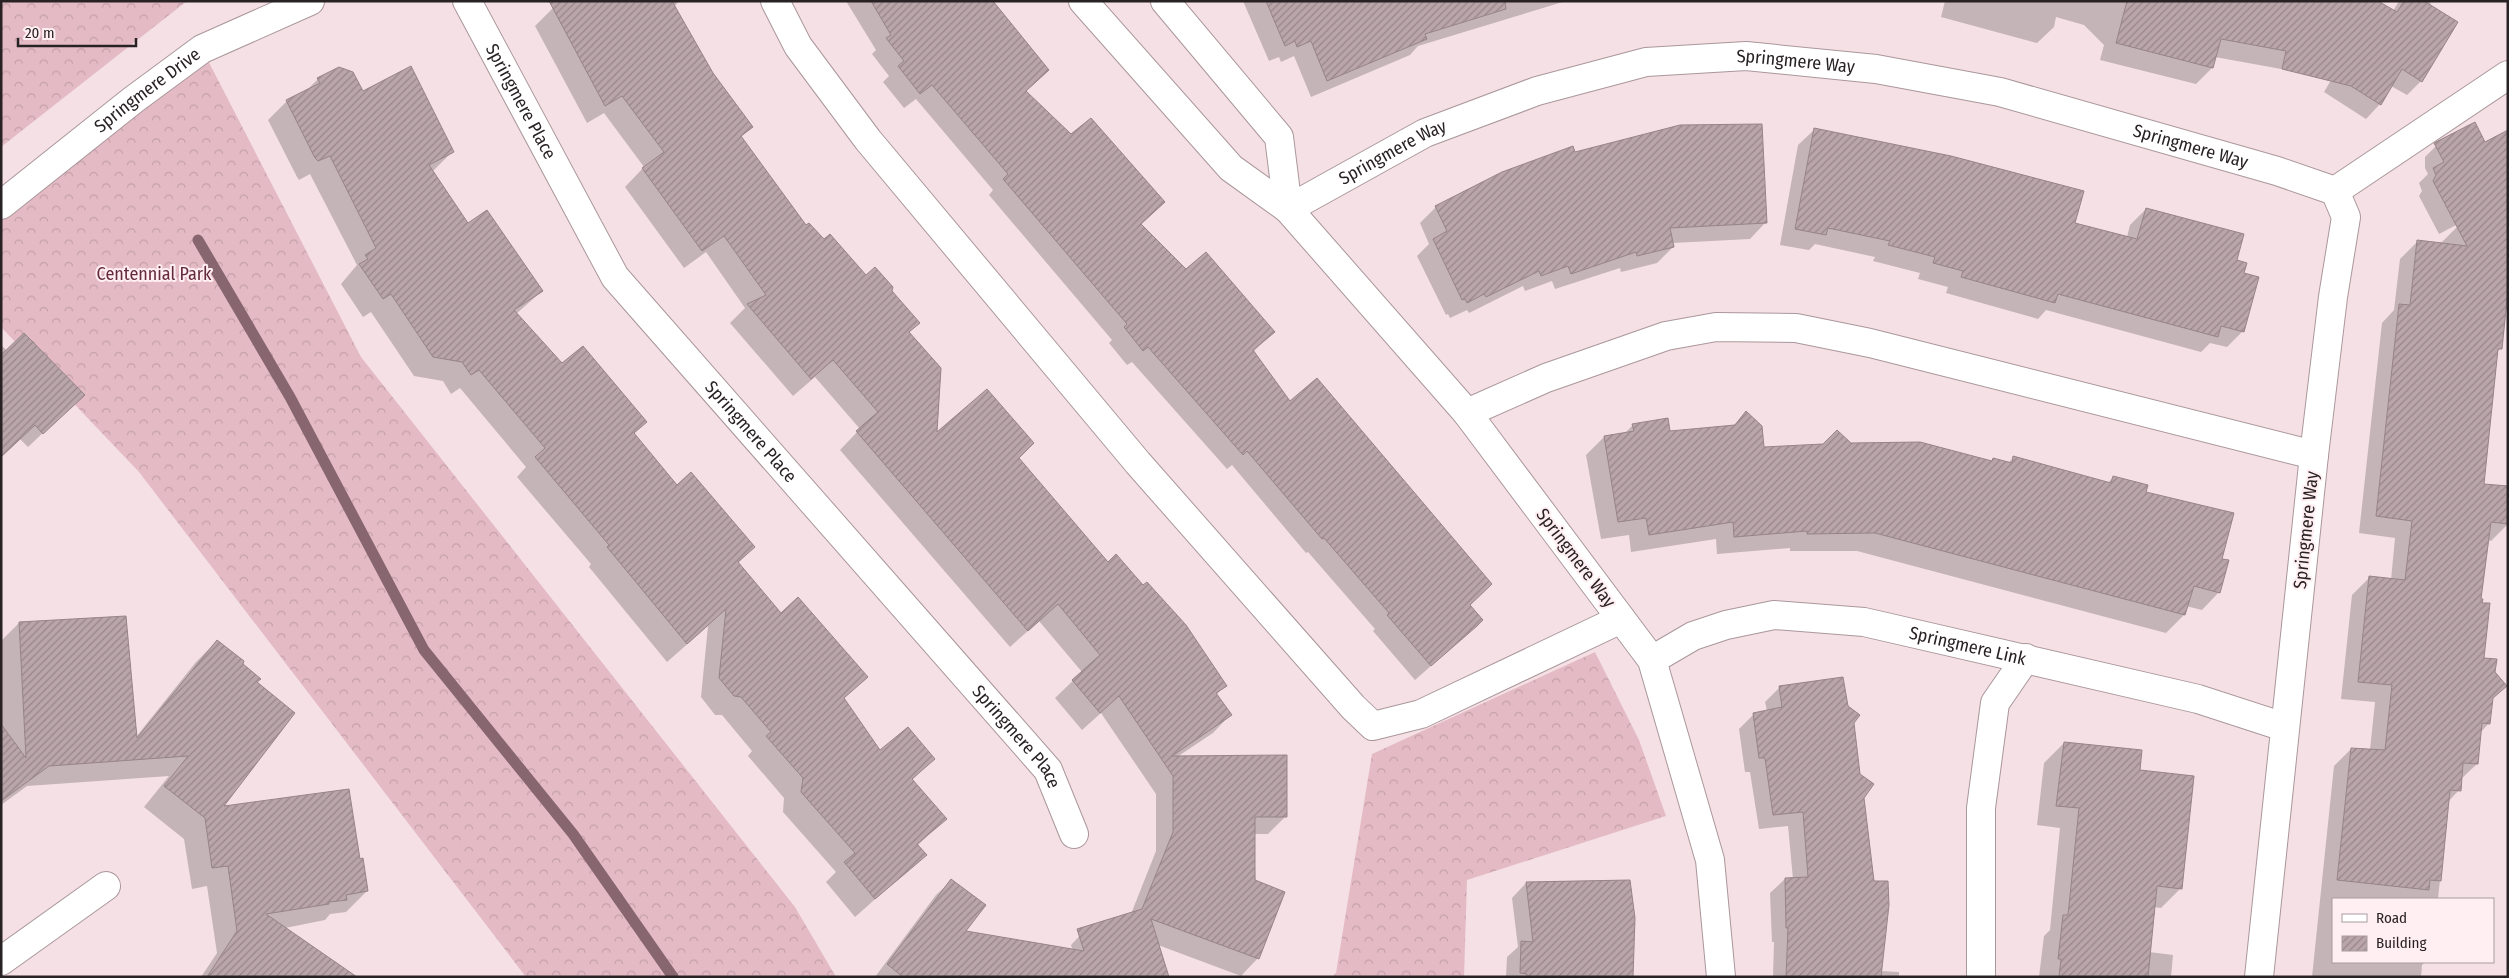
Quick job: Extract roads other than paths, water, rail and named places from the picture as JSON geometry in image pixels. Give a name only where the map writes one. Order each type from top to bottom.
[{"type":"street","name":"Springmere Drive","points":[[1,205],[133,100],[202,49],[310,1]]},
{"type":"street","name":"Springmere Place","points":[[467,1],[615,277],[1048,770],[1074,834]]},
{"type":"street","points":[[775,1],[798,46],[868,140],[1138,463],[1353,707],[1373,726],[1421,714],[1621,619]]},
{"type":"street","name":"Springmere Way","points":[[1083,1],[1231,168],[1288,208],[1467,413],[1652,660],[1710,860],[1721,977]]},
{"type":"street","points":[[1165,1],[1279,136],[1288,208]]},
{"type":"street","name":"Springmere Way","points":[[1288,208],[1425,133],[1537,91],[1646,62],[1746,56],[1876,69],[2000,92],[2267,168],[2335,191],[2346,217],[2333,297],[2314,455],[2259,977]]},
{"type":"street","points":[[2335,191],[2508,75]]},
{"type":"street","points":[[1467,413],[1546,378],[1666,336],[1716,327],[1796,328],[1870,343],[2314,455]]},
{"type":"street","name":"Springmere Link","points":[[1652,660],[1693,636],[1726,625],[1774,615],[1864,622],[2198,698],[2284,727]]},
{"type":"street","points":[[1981,977],[1981,808],[1995,703],[2026,658]]},
{"type":"street","points":[[1,961],[106,886]]},
{"type":"waterway","points":[[198,240],[290,397],[424,650],[573,834],[673,977]]},
{"type":"park label","name":"Centennial Park","points":[[154,274]]}]
